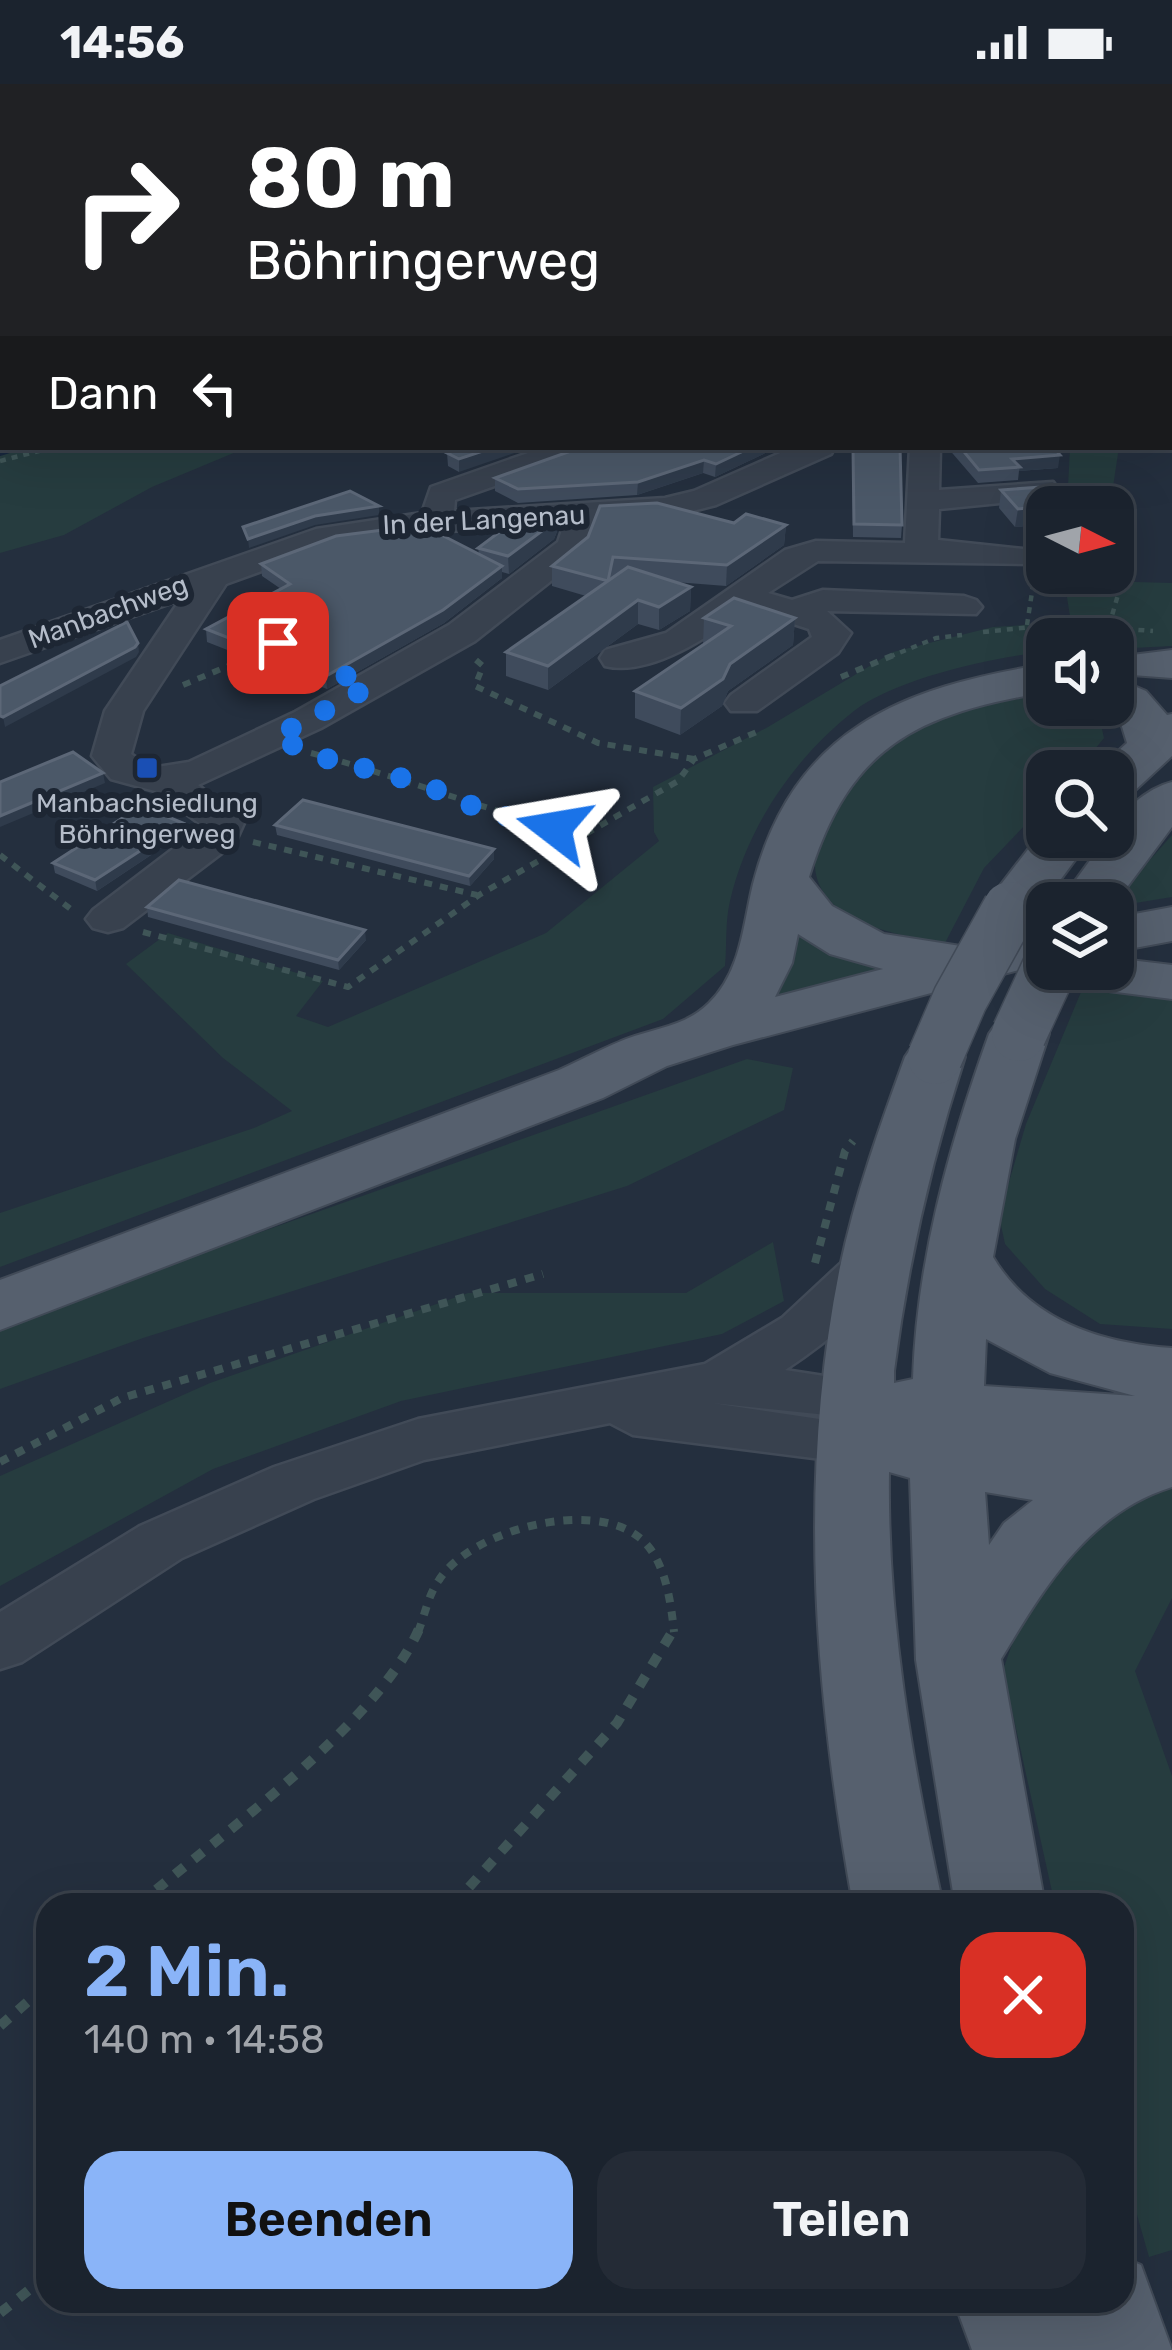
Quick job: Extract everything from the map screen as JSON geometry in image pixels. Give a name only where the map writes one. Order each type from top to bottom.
[{"type":"main road","points":[[1134,763],[1162,736],[1138,706],[1142,665]]},
{"type":"main road","points":[[712,1032],[744,1006],[760,981],[799,819],[828,775],[877,732],[922,705],[1026,682]]},
{"type":"main road","points":[[1113,882],[1140,830],[1172,798]]},
{"type":"main road","points":[[895,1893],[872,1791],[851,1612],[854,1420],[842,1270],[960,999],[1014,938],[1054,858]]},
{"type":"main road","points":[[782,877],[797,907],[820,927],[863,949],[910,956],[1014,938]]},
{"type":"main road","points":[[1134,917],[1172,924]]},
{"type":"main road","points":[[0,1306],[581,1084],[646,1054],[1014,938]]},
{"type":"main road","points":[[1134,954],[1172,946]]},
{"type":"main road","points":[[581,1084],[658,1070],[1026,977]]},
{"type":"main road","points":[[1134,978],[1172,982]]},
{"type":"main road","points":[[998,1893],[957,1660],[948,1433],[960,1257],[974,1162],[1018,1034],[1045,990]]},
{"type":"main road","points":[[960,1257],[990,1304],[1027,1331],[1084,1360],[1172,1374]]},
{"type":"main road","points":[[854,1420],[948,1433],[1172,1425]]},
{"type":"main road","points":[[948,1433],[1027,1471],[1143,1468]]},
{"type":"main road","points":[[957,1660],[1031,1544],[1143,1468]]},
{"type":"main road","points":[[1010,2313],[1024,2350]]},
{"type":"main road","points":[[1110,2313],[1122,2350]]},
{"type":"street","points":[[439,521],[437,505],[442,494],[566,450]]},
{"type":"street","name":"In der Langenau","points":[[352,530],[665,508],[705,498],[813,450]]},
{"type":"street","points":[[921,549],[925,450]]},
{"type":"street","points":[[921,501],[1026,491]]},
{"type":"street","points":[[209,575],[129,702],[111,756],[125,771],[147,780],[167,781],[198,773],[275,737],[455,636],[573,547],[581,528],[579,514]]},
{"type":"street","name":"Manbachweg","points":[[0,652],[209,575],[352,530]]},
{"type":"street","points":[[618,658],[680,641],[797,556],[816,550],[913,553],[921,549],[1021,556]]},
{"type":"street","points":[[744,597],[830,626],[830,638],[754,716]]},
{"type":"street","points":[[794,612],[823,600],[964,607]]},
{"type":"street","points":[[112,610],[147,610],[170,617],[180,626]]},
{"type":"street","points":[[108,919],[221,834],[224,824],[167,781]]},
{"type":"street","points":[[0,1644],[161,1542],[295,1483],[418,1440],[717,1382],[762,1361],[815,1325],[842,1270]]},
{"type":"street","points":[[717,1382],[854,1420]]},
{"type":"street","points":[[585,1409],[854,1420]]},
{"type":"path","points":[[0,461],[42,450]]},
{"type":"path","points":[[1128,594],[1142,665]]},
{"type":"path","points":[[830,685],[846,674],[937,638],[1028,626],[1142,665]]},
{"type":"path","points":[[455,636],[460,649],[484,665],[475,686],[598,743],[694,759]]},
{"type":"path","points":[[129,702],[226,671],[260,652]]},
{"type":"path","points":[[0,855],[75,912],[348,987],[479,895],[678,781],[694,759],[754,716]]},
{"type":"path","points":[[275,737],[317,756],[421,783],[484,811],[585,835]]},
{"type":"path","points":[[221,834],[479,895]]},
{"type":"path","points":[[842,1270],[845,1151],[856,1137]]},
{"type":"path","points":[[0,1462],[122,1398],[543,1274]]},
{"type":"path","points":[[151,1893],[293,1774],[382,1690],[418,1633],[440,1576],[483,1544],[548,1521],[591,1516],[641,1537],[668,1590],[674,1631],[617,1723],[464,1893]]},
{"type":"path","points":[[0,2026],[36,1994]]},
{"type":"path","points":[[0,2313],[36,2284]]},
{"type":"green space","points":[[0,450],[241,450],[152,487],[64,535],[0,553]]},
{"type":"green space","points":[[1070,450],[1119,450],[1113,486],[1068,486]]},
{"type":"green space","points":[[1134,582],[1172,583],[1172,646],[1134,648],[1134,618],[1070,618],[1066,594],[1134,594]]},
{"type":"green space","points":[[1026,625],[1026,655],[946,671],[872,699],[832,730],[793,772],[761,821],[738,874],[730,901],[725,966],[663,1019],[0,1267],[0,1213],[292,1111],[223,1058],[126,964],[168,933],[323,981],[296,1016],[328,1027],[546,933],[659,841],[654,832],[653,787],[768,727],[893,652],[993,627]]},
{"type":"green space","points":[[1026,698],[1026,726],[1101,726],[1104,738],[1094,750],[1026,750],[1026,824],[984,868],[945,943],[860,922],[832,903],[815,868],[828,820],[884,753],[924,725],[966,710]]},
{"type":"green space","points":[[1172,835],[1172,897],[1134,903],[1130,882]]},
{"type":"green space","points":[[787,920],[898,967],[775,999],[770,990]]},
{"type":"green space","points":[[1134,987],[1172,994],[1172,1329],[1100,1324],[1045,1289],[1005,1244],[999,1216],[1026,1124],[1081,992]]},
{"type":"green space","points":[[747,1059],[793,1068],[784,1110],[627,1186],[143,1338],[0,1389],[0,1325]]},
{"type":"green space","points":[[773,1242],[784,1301],[722,1334],[401,1401],[213,1469],[0,1586],[0,1476],[210,1383],[468,1293],[686,1293]]},
{"type":"green space","points":[[1172,1479],[1172,1598],[1135,1671],[1172,1776],[1172,2250],[1149,2257],[1134,2204],[1134,1893],[1052,1893],[1003,1670],[1032,1587],[1097,1522]]},
{"type":"building","points":[[456,450],[486,450],[459,459],[447,453]]},
{"type":"building","points":[[574,450],[746,450],[716,464],[704,460],[638,482],[518,489],[495,478]]},
{"type":"building","points":[[853,450],[900,450],[902,525],[854,524]]},
{"type":"building","points":[[962,450],[1056,450],[1060,455],[1012,459],[1020,467],[979,470]]},
{"type":"building","points":[[1026,488],[1026,508],[1018,509],[1001,490]]},
{"type":"building","points":[[350,491],[379,506],[315,516],[248,539],[243,527]]},
{"type":"building","points":[[657,503],[734,523],[746,514],[786,525],[727,565],[613,557],[608,581],[552,566],[588,537],[600,506]]},
{"type":"building","points":[[557,511],[554,522],[508,556],[478,548],[525,513]]},
{"type":"building","points":[[422,525],[502,566],[443,610],[326,676],[206,629],[290,584],[261,564],[336,536]]},
{"type":"building","points":[[628,567],[691,587],[659,607],[638,600],[548,666],[506,652]]},
{"type":"building","points":[[734,598],[795,618],[730,664],[723,679],[681,708],[635,691],[731,626],[704,618]]},
{"type":"building","points":[[127,622],[138,643],[135,647],[0,716],[0,686]]},
{"type":"building","points":[[73,752],[103,773],[0,816],[0,782]]},
{"type":"building","points":[[303,800],[494,849],[469,876],[275,825]]},
{"type":"building","points":[[141,806],[183,823],[95,880],[53,863]]},
{"type":"building","points":[[179,880],[365,930],[338,960],[147,907]]},
{"type":"waterway","points":[[0,452],[6,450]]},
{"type":"place","name":"Manbachsiedlung Böhringerweg","points":[[147,768]]},
{"type":"route","points":[[278,643],[369,687],[275,737],[317,756],[421,783],[484,811],[554,828]]}]
